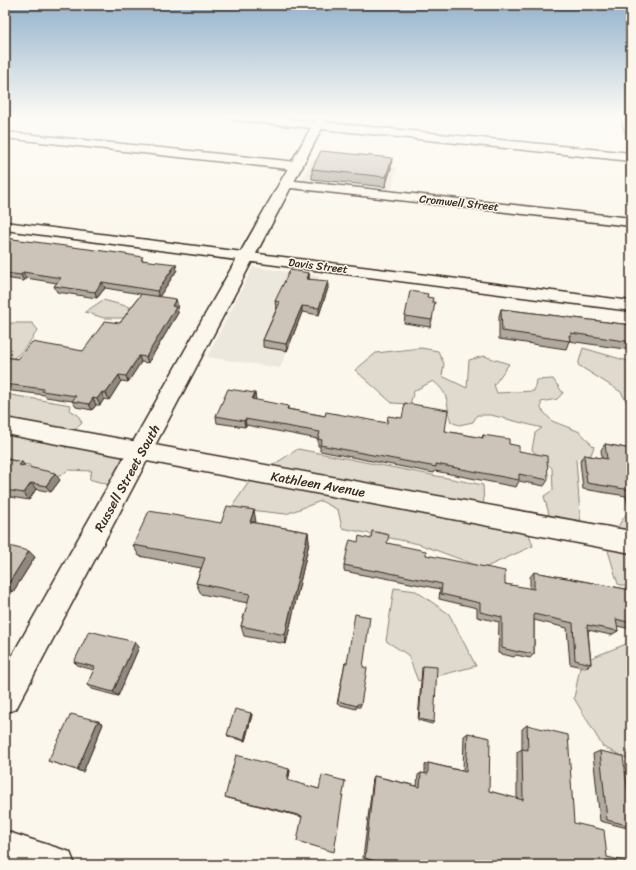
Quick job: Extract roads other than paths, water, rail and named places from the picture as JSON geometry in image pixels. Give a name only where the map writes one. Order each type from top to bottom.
[{"type":"street","points":[[217,158],[296,166]]},
{"type":"street","name":"Russell Street South","points":[[5,698],[301,158]]},
{"type":"street","name":"Cromwell Street","points":[[287,184],[631,222]]},
{"type":"street","name":"Davis Street","points":[[5,226],[631,306]]},
{"type":"street","name":"Kathleen Avenue","points":[[5,426],[631,542]]},
{"type":"street","points":[[5,849],[57,865]]}]
